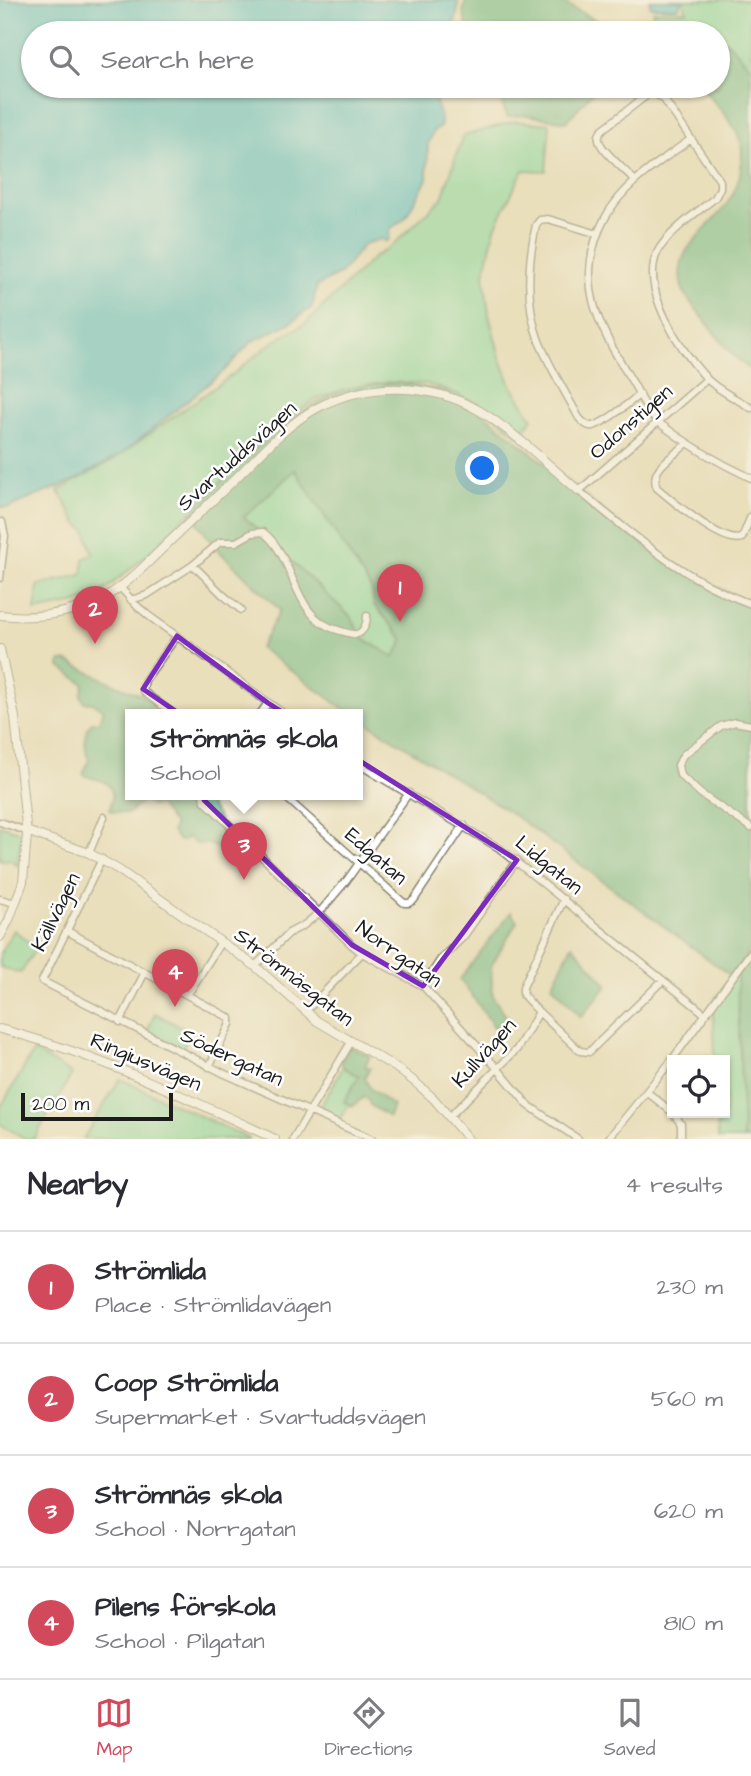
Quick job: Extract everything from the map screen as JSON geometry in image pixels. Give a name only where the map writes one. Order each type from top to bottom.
[{"type":"street","points":[[635,181],[599,143],[598,138],[603,129],[640,98]]},
{"type":"street","points":[[663,98],[715,172],[720,188],[715,198],[657,251],[652,274],[653,287],[660,309],[682,346],[707,379],[751,408]]},
{"type":"street","points":[[691,139],[635,181],[615,202],[598,234],[591,265],[594,309],[607,339],[657,421],[687,443],[751,478]]},
{"type":"street","points":[[598,234],[548,219],[540,220],[536,225],[528,271],[535,328],[539,342],[579,418],[586,425],[592,426],[600,422],[640,394]]},
{"type":"street","name":"Odonstigen","points":[[579,491],[707,379]]},
{"type":"street","name":"Svartuddsvägen","points":[[0,615],[35,617],[73,610],[104,597],[120,587],[288,427],[317,408],[363,392],[384,389],[419,390],[458,401],[480,411],[674,567],[709,587],[751,604]]},
{"type":"street","points":[[687,443],[657,470],[654,481],[657,488],[692,515],[731,539],[742,538],[751,516]]},
{"type":"street","points":[[0,578],[5,536],[2,522]]},
{"type":"street","points":[[131,600],[146,596],[193,565],[220,542],[236,542],[252,533],[263,532],[275,545],[301,598],[315,618],[337,631],[358,634],[365,626],[367,616]]},
{"type":"street","points":[[193,565],[241,610]]},
{"type":"street","points":[[120,587],[131,600],[177,636],[277,709]]},
{"type":"street","points":[[167,709],[143,689],[145,680],[177,636]]},
{"type":"street","points":[[0,649],[13,703],[26,831],[24,872],[15,903],[0,937]]},
{"type":"street","points":[[264,709],[268,703]]},
{"type":"street","points":[[751,725],[735,722],[720,726],[683,755],[678,765],[680,775],[687,782],[714,804],[751,828]]},
{"type":"street","name":"Lidgatan","points":[[363,767],[464,825],[517,860],[705,1014]]},
{"type":"street","points":[[255,966],[289,933],[319,913],[409,793]]},
{"type":"street","name":"Norrgatan","points":[[205,800],[362,953],[423,986],[528,1105],[578,1139]]},
{"type":"street","name":"Edgatan","points":[[289,800],[399,900],[409,904],[464,825]]},
{"type":"street","points":[[89,853],[104,817]]},
{"type":"street","name":"Strömnäsgatan","points":[[0,822],[102,859],[255,966],[331,1030],[407,1075],[434,1099],[468,1139]]},
{"type":"street","name":"Källvägen","points":[[42,981],[102,859]]},
{"type":"street","points":[[423,986],[441,959],[464,936],[517,860]]},
{"type":"street","points":[[0,899],[15,903]]},
{"type":"street","name":"Kullvägen","points":[[449,1117],[517,1049],[539,1012],[523,995],[523,987],[564,899]]},
{"type":"street","points":[[66,931],[224,1013],[231,1021],[209,1067]]},
{"type":"street","points":[[188,994],[221,942]]},
{"type":"street","points":[[676,1055],[751,952]]},
{"type":"street","points":[[306,1011],[362,953]]},
{"type":"street","points":[[120,1022],[145,972]]},
{"type":"street","name":"Södergatan","points":[[42,981],[209,1067],[372,1139]]},
{"type":"street","points":[[539,1012],[580,1051],[586,1053],[663,981]]},
{"type":"street","name":"Ringiusvägen","points":[[0,1030],[48,1042],[111,1064],[275,1139]]},
{"type":"street","points":[[293,1139],[351,1042]]},
{"type":"street","points":[[608,1139],[667,1066]]},
{"type":"street","points":[[647,1092],[667,1107]]},
{"type":"street","points":[[677,1118],[681,1124],[681,1139]]},
{"type":"highlighted area","points":[[177,636],[268,703],[517,860],[423,986],[352,945],[204,800],[204,789],[231,749],[143,689]]},
{"type":"green space","points":[[466,0],[558,0],[597,21],[466,21],[463,12]]},
{"type":"green space","points":[[682,0],[750,0],[751,68],[730,44],[730,21],[652,21],[653,11],[687,11]]},
{"type":"green space","points":[[730,44],[751,68],[751,370],[720,340],[690,302],[681,283],[681,265],[688,249],[724,208],[734,191],[741,169],[741,142],[723,112],[711,98],[730,98]]},
{"type":"green space","points":[[500,98],[587,98],[566,122],[527,115],[507,117]]},
{"type":"green space","points":[[515,121],[550,124],[546,171],[523,170],[495,228],[484,274],[489,315],[500,357],[511,385],[533,419],[519,436],[485,408],[452,392],[427,384],[388,382],[335,392],[315,400],[276,428],[146,556],[99,595],[73,604],[35,611],[38,585],[82,575],[84,559],[93,554],[86,531],[77,523],[58,491],[110,462],[236,372],[271,343],[306,323],[373,258],[393,245],[442,198],[463,136]]},
{"type":"green space","points":[[399,383],[457,394],[657,555],[751,605],[751,948],[731,976],[511,813],[363,720],[363,709],[344,709],[260,648],[280,610],[217,549],[191,514],[242,461],[284,426],[326,398],[365,385]],"holes":[[[295,470],[372,590],[374,605],[404,640],[394,657],[361,637],[352,618],[244,517]]]},
{"type":"green space","points":[[294,452],[422,629],[394,658],[338,643],[217,520]]},
{"type":"green space","points":[[60,661],[66,661],[142,695],[161,709],[125,709],[125,800],[143,800],[128,814],[110,811],[110,788],[104,782],[83,774],[89,760],[85,745],[87,730],[92,722],[99,721],[104,710],[84,702],[81,696],[84,684],[60,667]]},
{"type":"green space","points":[[143,800],[205,800],[220,820],[217,825],[219,830],[230,832],[240,850],[238,854],[230,858],[214,846],[196,844],[188,837],[179,841],[172,832],[174,825],[159,805],[151,806]]},
{"type":"green space","points":[[0,825],[21,832],[18,866],[11,860],[0,860]]},
{"type":"green space","points":[[511,912],[517,922],[491,966],[493,997],[508,1019],[497,1031],[460,979]]},
{"type":"green space","points":[[14,930],[36,948],[21,973],[0,967],[0,953]]},
{"type":"green space","points":[[572,945],[608,985],[581,1017],[552,985]]},
{"type":"green space","points":[[751,954],[751,1139],[743,1139],[737,972]]},
{"type":"green space","points":[[737,972],[743,1139],[718,1139],[717,1118],[730,1118],[730,1055],[715,1055],[713,1002]]},
{"type":"green space","points":[[155,1013],[184,1029],[186,1038],[183,1049],[147,1032]]},
{"type":"green space","points":[[350,1046],[370,1056],[365,1066],[370,1068],[364,1078],[371,1089],[393,1106],[389,1117],[370,1105],[364,1097],[353,1106],[344,1102],[359,1076],[343,1067],[341,1062]]},
{"type":"green space","points":[[34,1051],[72,1074],[34,1139],[26,1139],[0,1124],[0,1108]]},
{"type":"green space","points":[[343,1067],[359,1076],[344,1101],[349,1104],[339,1120],[319,1109]]},
{"type":"green space","points":[[120,1079],[250,1139],[83,1139]]},
{"type":"water","points":[[0,0],[458,0],[455,21],[21,21],[21,98],[435,98],[441,123],[440,128],[434,130],[428,144],[427,179],[405,218],[390,229],[389,239],[385,242],[381,239],[364,244],[341,273],[317,286],[312,307],[292,322],[251,342],[224,371],[123,453],[75,480],[8,508],[0,507]]},
{"type":"water","points":[[649,0],[682,0],[678,8],[651,7]]},
{"type":"place","name":"Strömlida","points":[[400,622]]},
{"type":"place","name":"Coop Strömlida","points":[[95,644]]},
{"type":"place","name":"Strömnäs skola","points":[[244,880]]},
{"type":"place","name":"Pilens förskola","points":[[175,1007]]}]
